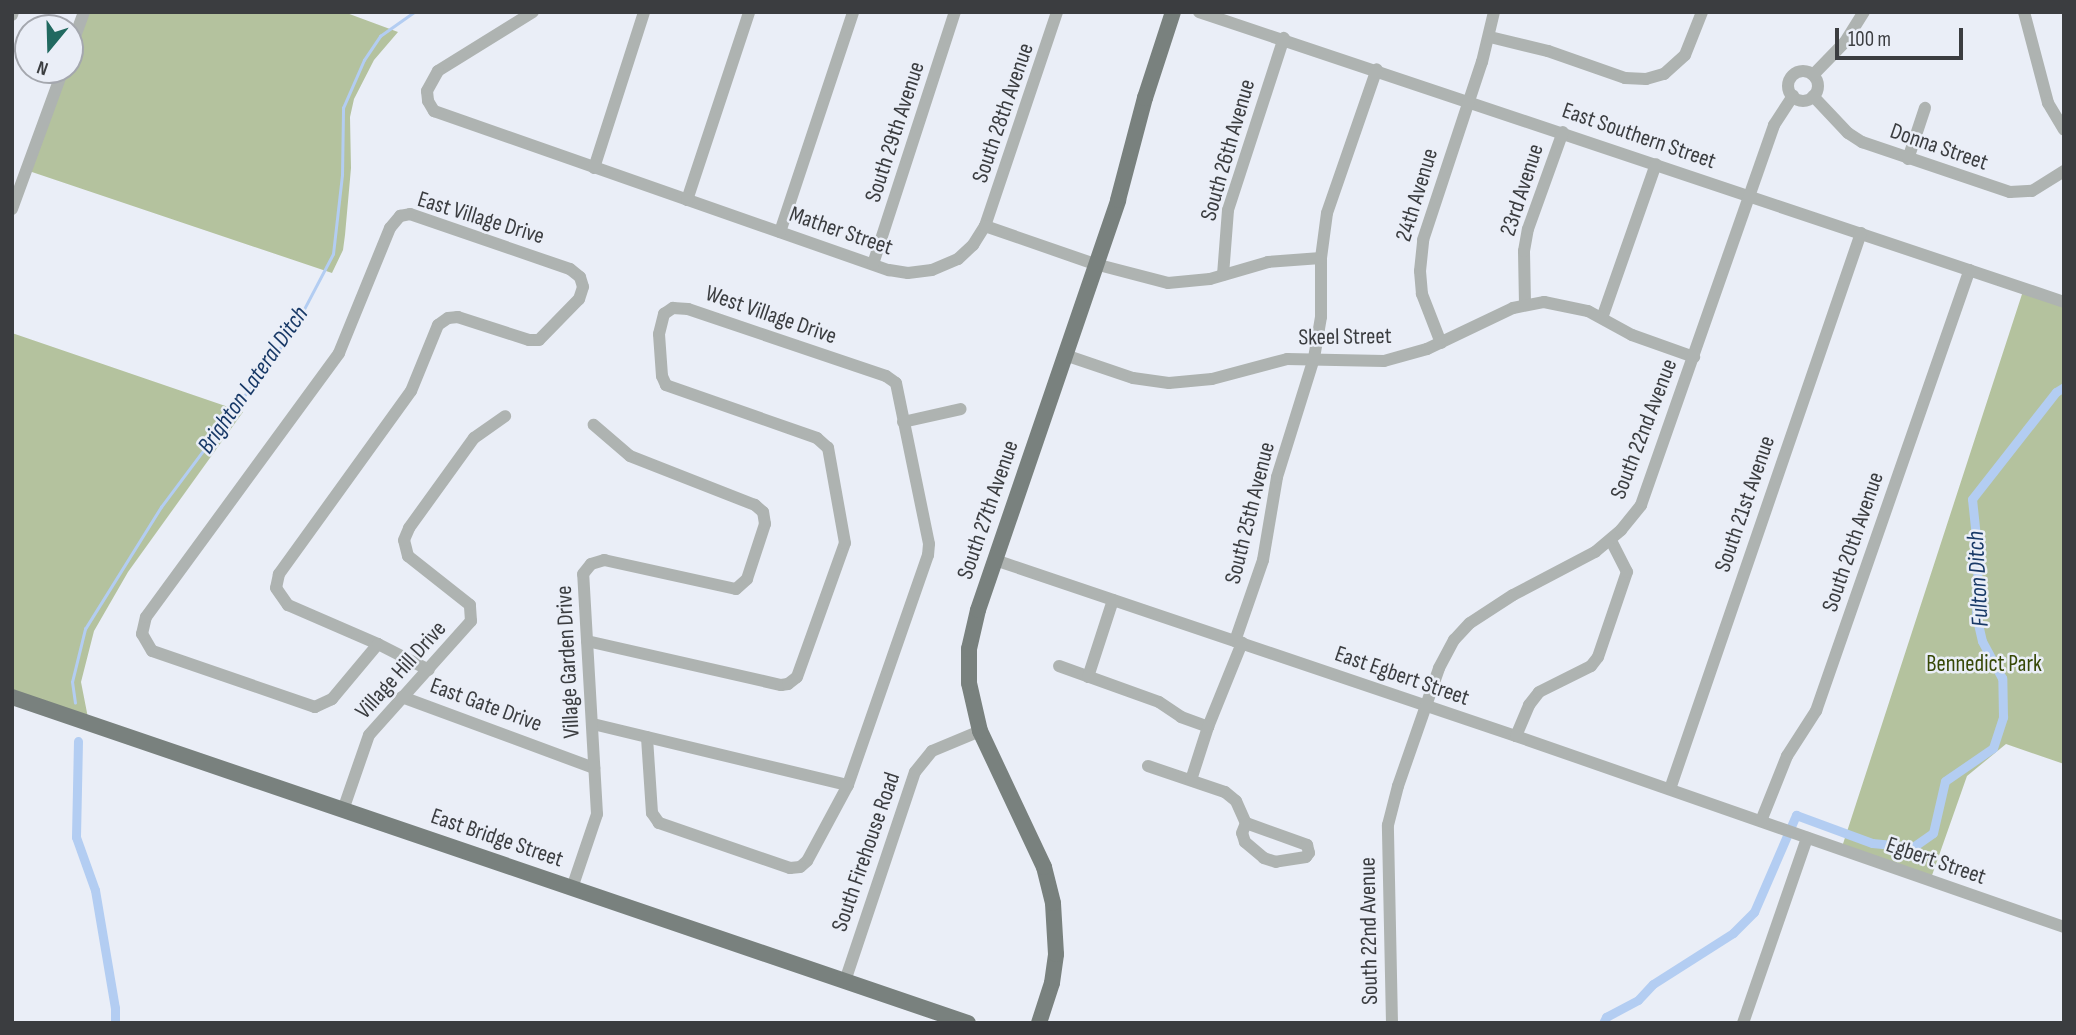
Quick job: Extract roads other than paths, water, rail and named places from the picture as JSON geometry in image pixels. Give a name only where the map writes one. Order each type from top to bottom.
[{"type":"main road","name":"South 27th Avenue","points":[[1039,1023],[1052,983],[1056,954],[1053,903],[1044,867],[980,730],[969,686],[968,655],[975,620],[1118,200],[1145,98],[1173,12]]},
{"type":"main road","name":"East Bridge Street","points":[[12,697],[968,1023]]},
{"type":"street","name":"Mather Street","points":[[533,12],[438,71],[429,85],[428,101],[440,114],[873,264],[908,273],[939,268],[966,253],[985,226]]},
{"type":"street","points":[[594,168],[644,12]]},
{"type":"street","points":[[687,200],[749,12]]},
{"type":"street","points":[[780,232],[853,12]]},
{"type":"street","name":"South 29th Avenue","points":[[873,264],[955,12]]},
{"type":"street","name":"South 28th Avenue","points":[[985,226],[1057,12]]},
{"type":"street","name":"East Southern Street","points":[[1199,12],[1377,69],[2064,302]]},
{"type":"street","points":[[1218,12],[1237,24]]},
{"type":"street","name":"24th Avenue","points":[[1441,343],[1422,294],[1420,259],[1426,226],[1469,101],[1494,12]]},
{"type":"street","points":[[1489,37],[1548,51],[1625,78],[1666,79],[1685,55],[1702,12]]},
{"type":"street","points":[[1813,75],[1845,42],[1864,12]]},
{"type":"street","points":[[2024,12],[2048,103],[2064,130]]},
{"type":"street","name":"South 26th Avenue","points":[[1223,275],[1228,210],[1284,38]]},
{"type":"street","name":"South 25th Avenue","points":[[1191,780],[1239,642],[1263,561],[1277,477],[1314,358],[1321,317],[1321,258],[1327,214],[1377,69]]},
{"type":"street","points":[[1801,72],[1813,75],[1818,85],[1813,96],[1804,101],[1793,96],[1788,85],[1792,76],[1801,72]]},
{"type":"street","points":[[12,209],[58,84]]},
{"type":"street","name":"South 22nd Avenue","points":[[1392,1023],[1388,825],[1425,706],[1445,653],[1470,622],[1497,604],[1581,561],[1611,541],[1631,519],[1646,494],[1774,125],[1793,96]]},
{"type":"street","name":"Donna Street","points":[[1813,96],[1848,133],[1862,142],[2010,192],[2032,191],[2064,171]]},
{"type":"street","points":[[1908,159],[1925,108]]},
{"type":"street","name":"23rd Avenue","points":[[1525,304],[1524,251],[1528,229],[1563,132]]},
{"type":"street","points":[[1602,318],[1656,164]]},
{"type":"street","name":"East Village Drive","points":[[378,644],[331,699],[315,707],[158,654],[145,644],[142,630],[146,617],[194,547],[339,354],[390,228],[400,216],[410,214],[570,269],[578,274],[583,287],[579,299],[549,333],[536,341],[458,317],[438,325],[411,390],[279,574],[276,588],[288,604],[378,644],[429,670]]},
{"type":"street","points":[[985,226],[1095,264],[1168,283],[1188,283],[1268,262],[1321,258]]},
{"type":"street","name":"South 21st Avenue","points":[[1670,789],[1861,233]]},
{"type":"street","name":"South 20th Avenue","points":[[1761,821],[1787,756],[1816,711],[1970,270]]},
{"type":"street","name":"Skeel Street","points":[[1065,355],[1133,378],[1169,383],[1212,379],[1287,359],[1384,361],[1441,343],[1525,304],[1562,303],[1602,318],[1632,335],[1694,357]]},
{"type":"street","name":"West Village Drive","points":[[587,641],[781,685],[788,684],[797,677],[845,543],[828,448],[822,441],[666,385],[662,376],[659,325],[667,311],[688,309],[886,376],[897,385],[929,551],[848,785],[807,861],[800,867],[789,868],[656,820],[651,804],[647,737]]},
{"type":"street","points":[[903,422],[961,409]]},
{"type":"street","name":"Village Hill Drive","points":[[343,810],[369,734],[467,629],[472,614],[467,602],[407,554],[404,547],[407,532],[474,438],[505,416]]},
{"type":"street","name":"Village Garden Drive","points":[[572,888],[597,814],[593,724],[581,581],[591,564],[604,560],[736,589],[747,579],[765,524],[763,512],[754,505],[630,456],[594,425]]},
{"type":"street","points":[[1517,736],[1529,705],[1539,692],[1591,666],[1598,657],[1627,572],[1627,566],[1611,541]]},
{"type":"street","name":"East Egbert Street","points":[[995,560],[1517,736],[1801,836]]},
{"type":"street","points":[[1088,677],[1113,600]]},
{"type":"street","points":[[1059,666],[1159,702],[1181,717],[1208,727]]},
{"type":"street","name":"East Gate Drive","points":[[402,697],[594,768]]},
{"type":"street","points":[[593,724],[848,785]]},
{"type":"street","name":"South Firehouse Road","points":[[845,981],[915,772],[932,751],[980,730]]},
{"type":"street","points":[[1148,766],[1232,796],[1246,823],[1307,845],[1307,857],[1276,862],[1265,858],[1245,842],[1242,833],[1246,823]]},
{"type":"street","points":[[1743,1023],[1801,836]]},
{"type":"street","name":"Egbert Street","points":[[1801,836],[2064,927]]},
{"type":"waterway","name":"Brighton Lateral Ditch","points":[[75,703],[72,682],[85,629],[161,507],[292,332],[333,254],[342,175],[343,108],[364,60],[380,36],[414,12]]},
{"type":"waterway","name":"Fulton Ditch","points":[[1603,1023],[1606,1017],[1638,1000],[1653,984],[1733,933],[1754,912],[1796,815],[1872,843],[1913,847],[1933,833],[1945,781],[1993,748],[2003,717],[2002,678],[1982,641],[1976,616],[1978,556],[1972,499],[2056,392],[2064,387]]},
{"type":"waterway","name":"Brighton Lateral Ditch","points":[[78,741],[76,837],[95,890],[115,1008],[115,1023]]},
{"type":"park label","name":"Bennedict Park","points":[[1984,664]]}]
